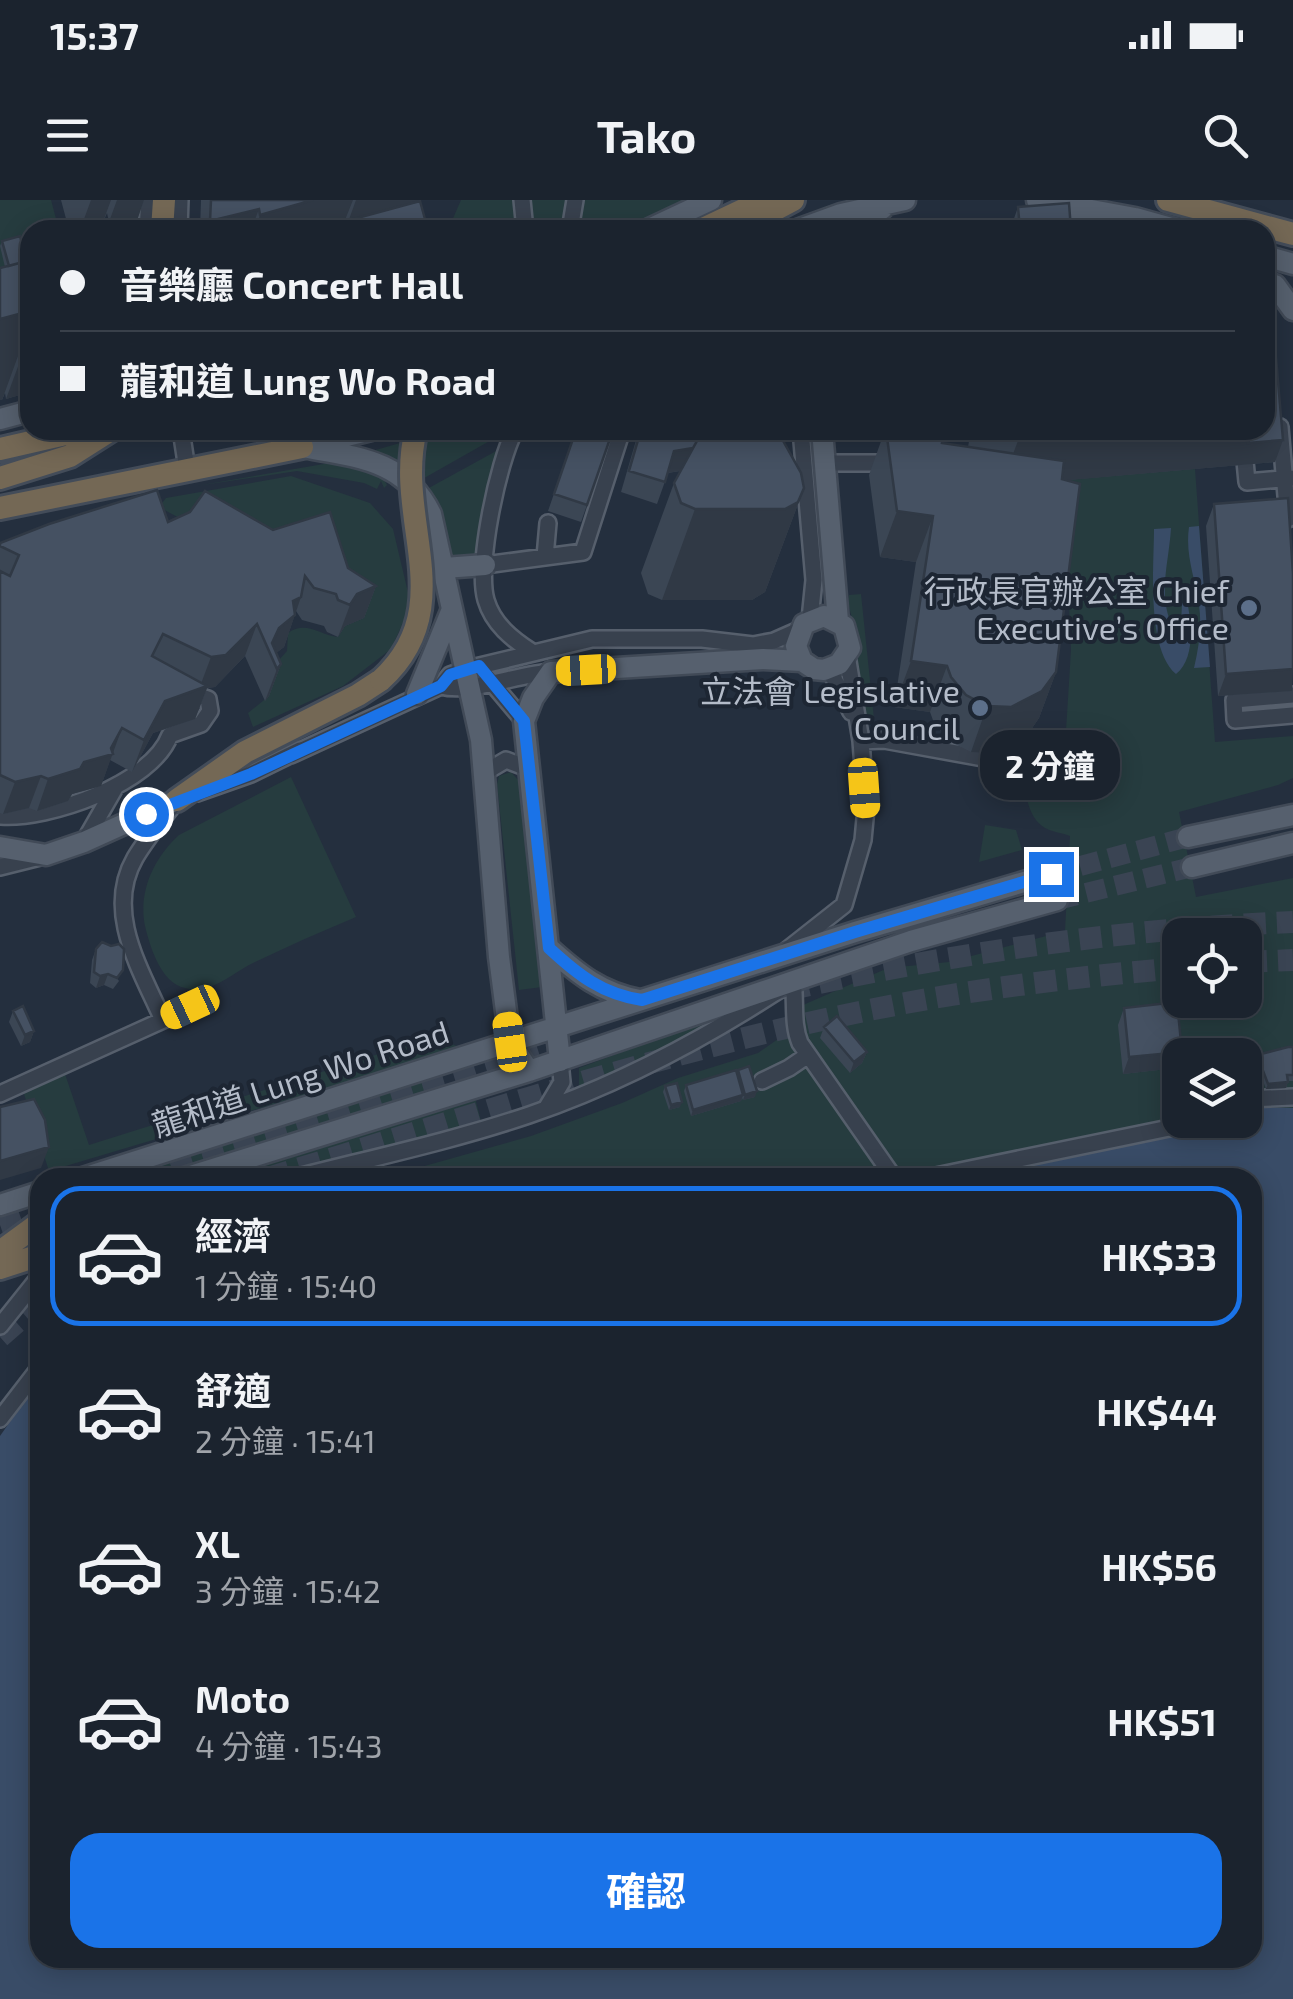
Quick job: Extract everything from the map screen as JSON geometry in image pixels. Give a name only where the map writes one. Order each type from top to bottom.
[{"type":"highway","points":[[722,220],[764,200]]},
{"type":"highway","points":[[754,220],[793,200]]},
{"type":"highway","points":[[1168,200],[1242,220]]},
{"type":"highway","points":[[0,449],[39,440]]},
{"type":"highway","points":[[0,478],[70,456],[95,440]]},
{"type":"highway","points":[[176,800],[245,752],[358,695],[381,680],[407,650],[419,622],[424,596],[410,485],[414,440]]},
{"type":"highway","points":[[0,508],[302,447]]},
{"type":"highway","points":[[0,1252],[30,1230]]},
{"type":"highway","points":[[0,1268],[30,1258]]},
{"type":"main road","points":[[668,220],[711,200]]},
{"type":"main road","points":[[1026,200],[1081,220]]},
{"type":"main road","points":[[1038,200],[1142,220]]},
{"type":"main road","points":[[824,220],[897,202]]},
{"type":"main road","points":[[869,220],[897,202]]},
{"type":"main road","points":[[1278,286],[1293,310]]},
{"type":"main road","points":[[302,447],[330,440]]},
{"type":"main road","points":[[560,1061],[527,768],[524,721],[533,698],[551,672],[762,659],[802,661],[814,669],[829,670],[847,656],[850,640],[838,621],[823,440]]},
{"type":"main road","points":[[302,447],[365,458],[388,468],[416,488],[431,514],[452,609],[477,676],[510,1042],[529,1072]]},
{"type":"main road","points":[[444,568],[485,564]]},
{"type":"main road","points":[[417,694],[452,609]]},
{"type":"main road","points":[[802,661],[796,646],[804,624],[824,616],[838,621]]},
{"type":"main road","points":[[0,848],[46,855],[176,800]]},
{"type":"main road","points":[[1188,837],[1293,815]]},
{"type":"main road","points":[[1192,867],[1293,843]]},
{"type":"main road","name":"龍和道 Lung Wo Road","points":[[114,1168],[855,932],[1051,874]]},
{"type":"main road","name":"龍和道 Lung Wo Road","points":[[217,1168],[529,1072],[911,941],[1057,900]]},
{"type":"main road","points":[[549,948],[590,984],[642,1000]]},
{"type":"main road","points":[[0,1205],[30,1195]]},
{"type":"main road","points":[[0,1238],[30,1227]]},
{"type":"street","points":[[1279,419],[1289,478],[1290,538]]},
{"type":"street","points":[[183,440],[187,469]]},
{"type":"street","points":[[511,440],[503,458],[482,581],[486,602],[496,622],[532,652]]},
{"type":"street","points":[[485,564],[583,552],[619,440]]},
{"type":"street","points":[[417,694],[441,686],[455,690],[532,652],[592,639],[702,639],[753,645],[774,641],[804,624],[814,580],[799,478],[801,440]]},
{"type":"street","points":[[1243,440],[1247,482],[1289,478]]},
{"type":"street","points":[[825,463],[882,461],[901,466]]},
{"type":"street","points":[[545,557],[548,524]]},
{"type":"street","points":[[780,956],[844,905],[864,840],[861,741],[847,656]]},
{"type":"street","points":[[829,670],[858,724]]},
{"type":"street","points":[[477,676],[551,672]]},
{"type":"street","points":[[477,676],[524,721]]},
{"type":"street","points":[[163,1020],[128,940],[124,897],[134,860],[176,800],[251,774],[441,686]]},
{"type":"street","points":[[0,816],[38,815],[116,786],[144,767],[166,745],[170,734],[201,724],[210,711],[208,700],[177,688]]},
{"type":"street","points":[[1293,696],[1234,700],[1235,720],[1293,715]]},
{"type":"street","points":[[291,754],[384,712]]},
{"type":"street","points":[[861,741],[884,740],[1005,762]]},
{"type":"street","points":[[484,773],[506,760],[527,768]]},
{"type":"street","points":[[84,842],[116,786]]},
{"type":"street","points":[[0,867],[46,855]]},
{"type":"street","points":[[844,905],[855,932]]},
{"type":"street","points":[[333,1168],[480,1130],[547,1108],[672,1054],[793,981],[797,1036],[887,1168]]},
{"type":"street","points":[[0,1094],[203,1002]]},
{"type":"street","points":[[762,1081],[808,1054]]},
{"type":"street","points":[[547,1108],[562,1082],[560,1061]]},
{"type":"street","points":[[1262,1098],[1293,1097]]},
{"type":"street","points":[[975,1168],[1162,1129]]},
{"type":"street","points":[[0,1326],[30,1288]]},
{"type":"street","points":[[0,1419],[30,1380]]},
{"type":"green space","points":[[0,200],[51,200],[56,220],[20,220],[20,279],[0,284]]},
{"type":"green space","points":[[461,200],[687,200],[644,220],[452,220]]},
{"type":"green space","points":[[411,440],[491,440],[419,481],[372,451]]},
{"type":"green space","points":[[498,450],[479,548],[469,562],[457,564],[447,556],[427,489]]},
{"type":"green space","points":[[341,461],[374,470],[387,485],[384,488],[381,481],[377,489],[297,471],[196,486]]},
{"type":"green space","points":[[1195,469],[1215,742],[1293,736],[1293,778],[1179,812],[1196,897],[1293,878],[1293,1108],[1262,1107],[1262,1038],[1162,1038],[1162,1137],[1005,1168],[417,1168],[531,1136],[678,1078],[758,1053],[778,1039],[787,1012],[888,968],[949,962],[1065,931],[1070,836],[1048,829],[1032,814],[1026,796],[1025,757],[1064,763],[1071,650],[1066,537],[1015,478]]},
{"type":"green space","points":[[291,476],[370,503],[393,529],[411,605],[391,649],[343,686],[253,727],[248,713],[269,696],[270,670],[287,651],[288,633],[307,628],[338,637],[345,626],[364,618],[159,507],[166,498]]},
{"type":"green space","points":[[861,594],[874,719],[867,720],[858,687],[858,644],[848,602],[849,595]]},
{"type":"green space","points":[[511,772],[519,781],[542,987],[519,990],[497,784],[499,776]]},
{"type":"green space","points":[[291,777],[356,917],[206,988],[194,990],[177,985],[158,963],[145,926],[144,900],[155,865],[179,835]]},
{"type":"green space","points":[[985,825],[1016,830],[1022,850],[979,862]]},
{"type":"green space","points":[[700,1023],[706,1028],[579,1088],[579,1068]]},
{"type":"green space","points":[[439,1039],[462,1048],[59,1168],[48,1168],[24,1094],[65,1074],[89,1145],[423,1040]]},
{"type":"green space","points":[[441,1073],[446,1092],[190,1168],[145,1168]]},
{"type":"green space","points":[[475,1098],[481,1121],[297,1168],[258,1168]]},
{"type":"water","points":[[1199,526],[1210,667],[1194,668],[1200,613],[1188,537],[1189,527]]},
{"type":"water","points":[[1171,528],[1165,579],[1168,616],[1178,630],[1182,603],[1187,601],[1191,630],[1186,660],[1176,674],[1160,646],[1153,585],[1154,529]]},
{"type":"water","points":[[1262,1107],[1293,1108],[1293,1999],[0,1999],[0,1436],[30,1393],[30,1968],[1262,1968],[1262,1168],[1005,1168],[1156,1138],[1262,1138]]},
{"type":"building","points":[[211,200],[313,200],[260,215],[259,209],[210,220]]},
{"type":"building","points":[[420,201],[425,220],[350,220]]},
{"type":"building","points":[[1069,203],[1070,220],[1019,220],[1018,207]]},
{"type":"building","points":[[20,236],[20,263],[9,266],[2,241]]},
{"type":"building","points":[[20,263],[20,314],[0,319],[0,268]]},
{"type":"building","points":[[1275,346],[1283,440],[1248,443],[1275,440]]},
{"type":"building","points":[[573,440],[610,440],[587,505],[554,494]]},
{"type":"building","points":[[638,440],[697,440],[693,448],[674,451],[665,482],[629,471]]},
{"type":"building","points":[[698,440],[783,440],[801,473],[804,488],[798,502],[785,509],[695,509],[681,503],[674,483]]},
{"type":"building","points":[[887,440],[942,440],[942,443],[1064,461],[1062,479],[1080,484],[1056,672],[1042,691],[1011,707],[987,706],[966,695],[947,666],[911,661],[933,516],[897,511]]},
{"type":"building","points":[[157,490],[168,522],[190,512],[205,491],[273,530],[330,512],[348,568],[376,586],[357,594],[350,605],[338,600],[336,594],[314,588],[305,576],[301,597],[293,601],[295,615],[279,628],[272,643],[281,664],[277,669],[257,624],[226,655],[211,657],[163,634],[152,656],[207,686],[165,701],[144,740],[122,728],[111,748],[113,754],[84,762],[80,769],[48,779],[41,776],[15,782],[0,775],[0,571],[10,576],[19,555],[0,543]]},
{"type":"building","name":"行政長官辦公室 Chief Executive’s Office","points":[[1288,498],[1293,669],[1226,674],[1214,504]]},
{"type":"building","points":[[102,942],[119,944],[124,949],[123,970],[117,978],[94,972],[96,949]]},
{"type":"building","points":[[1162,1004],[1162,1018],[1179,1018],[1181,1038],[1162,1038],[1162,1054],[1129,1057],[1124,1008]]},
{"type":"building","points":[[23,1006],[34,1031],[25,1035],[13,1011]]},
{"type":"building","points":[[837,1016],[867,1052],[854,1062],[824,1027]]},
{"type":"building","points":[[1293,1047],[1293,1075],[1287,1075],[1288,1082],[1268,1084],[1262,1054]]},
{"type":"building","points":[[749,1066],[757,1091],[745,1095],[738,1070]]},
{"type":"building","points":[[736,1070],[743,1095],[693,1110],[686,1085]]},
{"type":"building","points":[[677,1083],[682,1102],[671,1105],[665,1086]]},
{"type":"building","points":[[34,1099],[45,1120],[49,1147],[0,1161],[0,1107]]},
{"type":"tunnel","points":[[1051,874],[1188,837]]},
{"type":"tunnel","points":[[1057,900],[1192,867]]},
{"type":"tunnel","points":[[787,990],[1038,945],[1166,930],[1293,922]]},
{"type":"tunnel","points":[[1262,961],[1293,960]]},
{"type":"tunnel","points":[[301,1168],[579,1083],[815,1021],[1001,987],[1162,970]]},
{"type":"tunnel","points":[[173,1168],[577,1045]]},
{"type":"tunnel","points":[[0,1225],[30,1214]]},
{"type":"tunnel","points":[[0,1337],[30,1311]]},
{"type":"place","name":"行政長官辦公室 Chief Executive’s Office","points":[[1249,608]]},
{"type":"place","name":"立法會 Legislative Council","points":[[980,708]]},
{"type":"route","points":[[146,814],[251,774],[441,686],[450,675],[479,666],[524,721],[549,948],[590,984],[610,993],[642,1000],[1051,874]]}]
